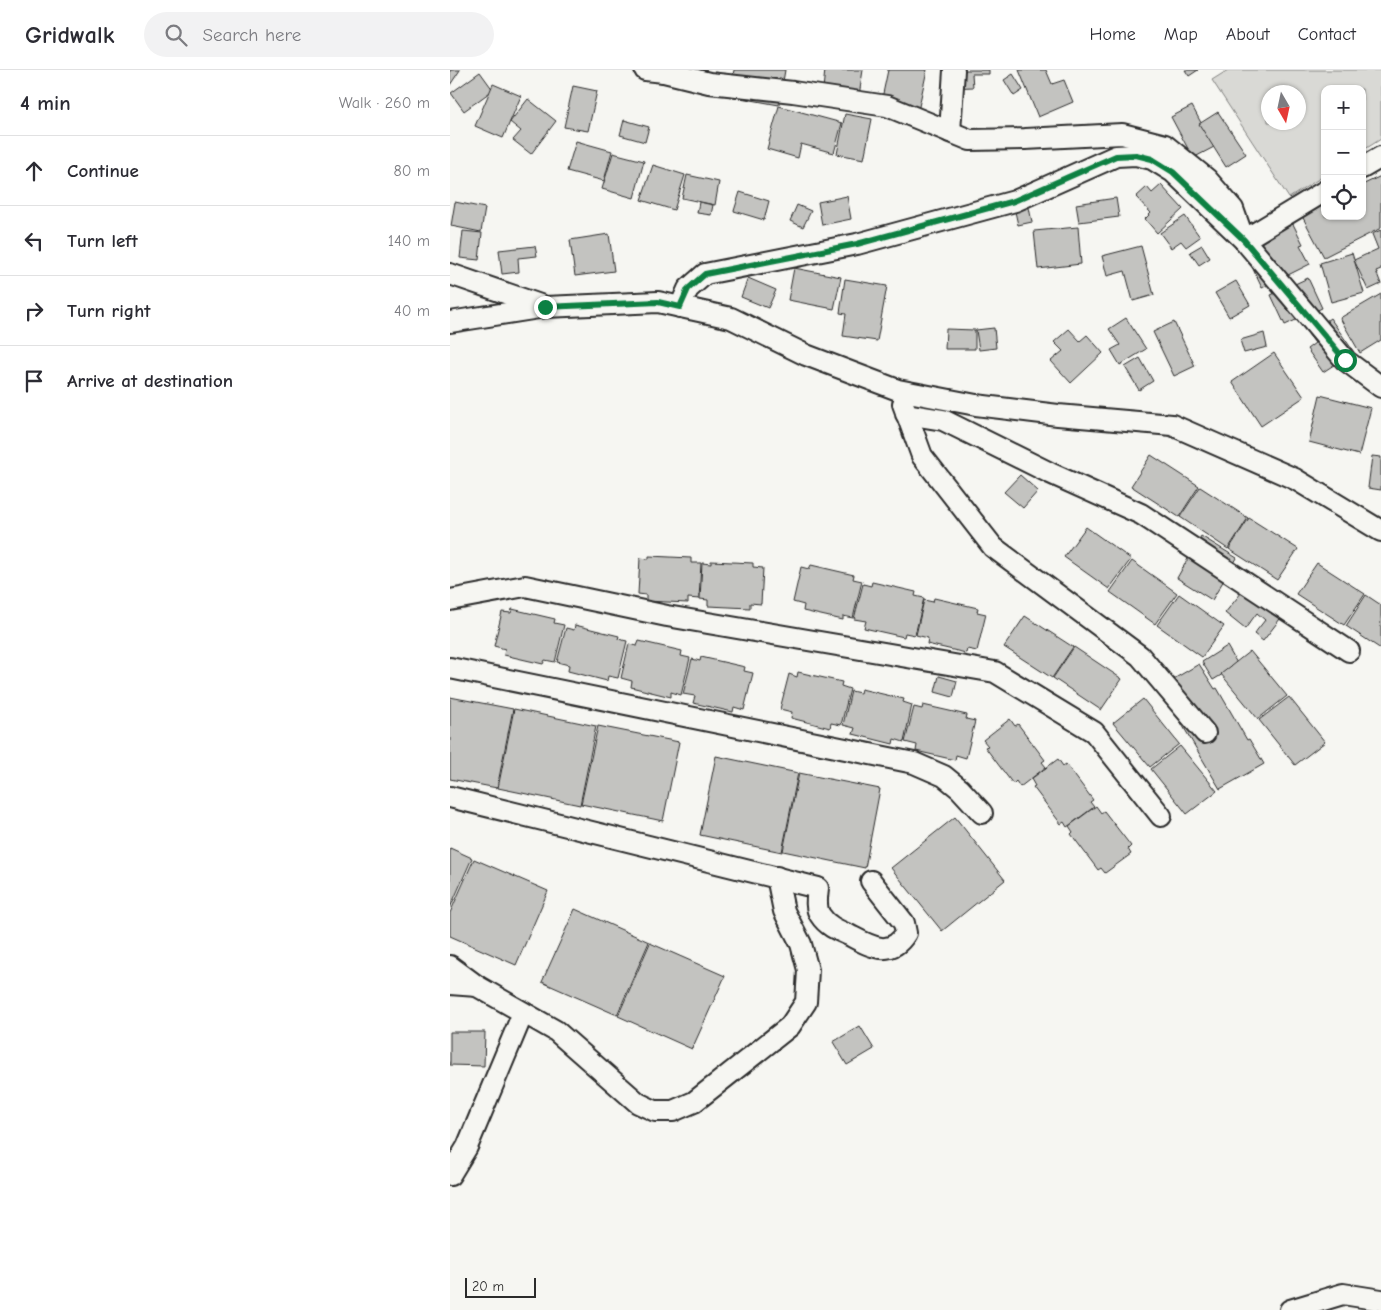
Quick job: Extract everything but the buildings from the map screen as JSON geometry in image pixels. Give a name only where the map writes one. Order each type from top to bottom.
[{"type":"street","points":[[950,132],[954,70]]},
{"type":"street","points":[[658,71],[709,82],[887,106],[970,140],[1122,134],[1166,145],[1208,179],[1232,210],[1244,240]]},
{"type":"street","points":[[680,307],[688,289],[705,274],[857,244],[1014,201],[1116,156],[1136,155],[1152,159],[1173,172],[1244,240],[1345,360],[1379,383]]},
{"type":"street","points":[[1366,166],[1381,157]]},
{"type":"street","points":[[1244,240],[1321,193]]},
{"type":"street","points":[[450,274],[545,307]]},
{"type":"street","points":[[450,322],[545,307],[658,302],[731,318],[806,355],[898,390],[976,405],[1058,415],[1172,425],[1294,479],[1381,532]]},
{"type":"street","points":[[898,390],[922,456],[993,547],[1140,656],[1205,733]]},
{"type":"street","points":[[906,414],[943,420],[1050,473],[1141,514],[1349,651]]},
{"type":"street","points":[[450,600],[525,586],[667,616],[995,672],[1094,732],[1161,816]]},
{"type":"street","points":[[450,668],[914,763],[944,776],[960,789],[982,813]]},
{"type":"street","points":[[450,797],[818,888],[816,902],[819,913],[828,925],[875,948],[889,947],[901,942],[906,933],[904,923],[871,881]]},
{"type":"street","points":[[450,966],[477,986],[556,1032],[638,1103],[655,1111],[673,1111],[694,1102],[790,1026],[806,1002],[808,970],[801,944],[784,911],[777,878]]},
{"type":"street","points":[[450,984],[477,986]]},
{"type":"street","points":[[450,1175],[468,1147],[523,1013]]},
{"type":"street","points":[[1290,1310],[1343,1294],[1381,1300]]},
{"type":"shaded area","points":[[1228,70],[1381,70],[1381,139],[1366,148],[1366,85],[1321,85],[1321,178],[1289,198],[1212,80]]},
{"type":"route","points":[[545,307],[658,302],[680,307],[688,289],[705,274],[857,244],[1014,201],[1116,156],[1136,155],[1152,159],[1173,172],[1244,240],[1345,360]]}]
